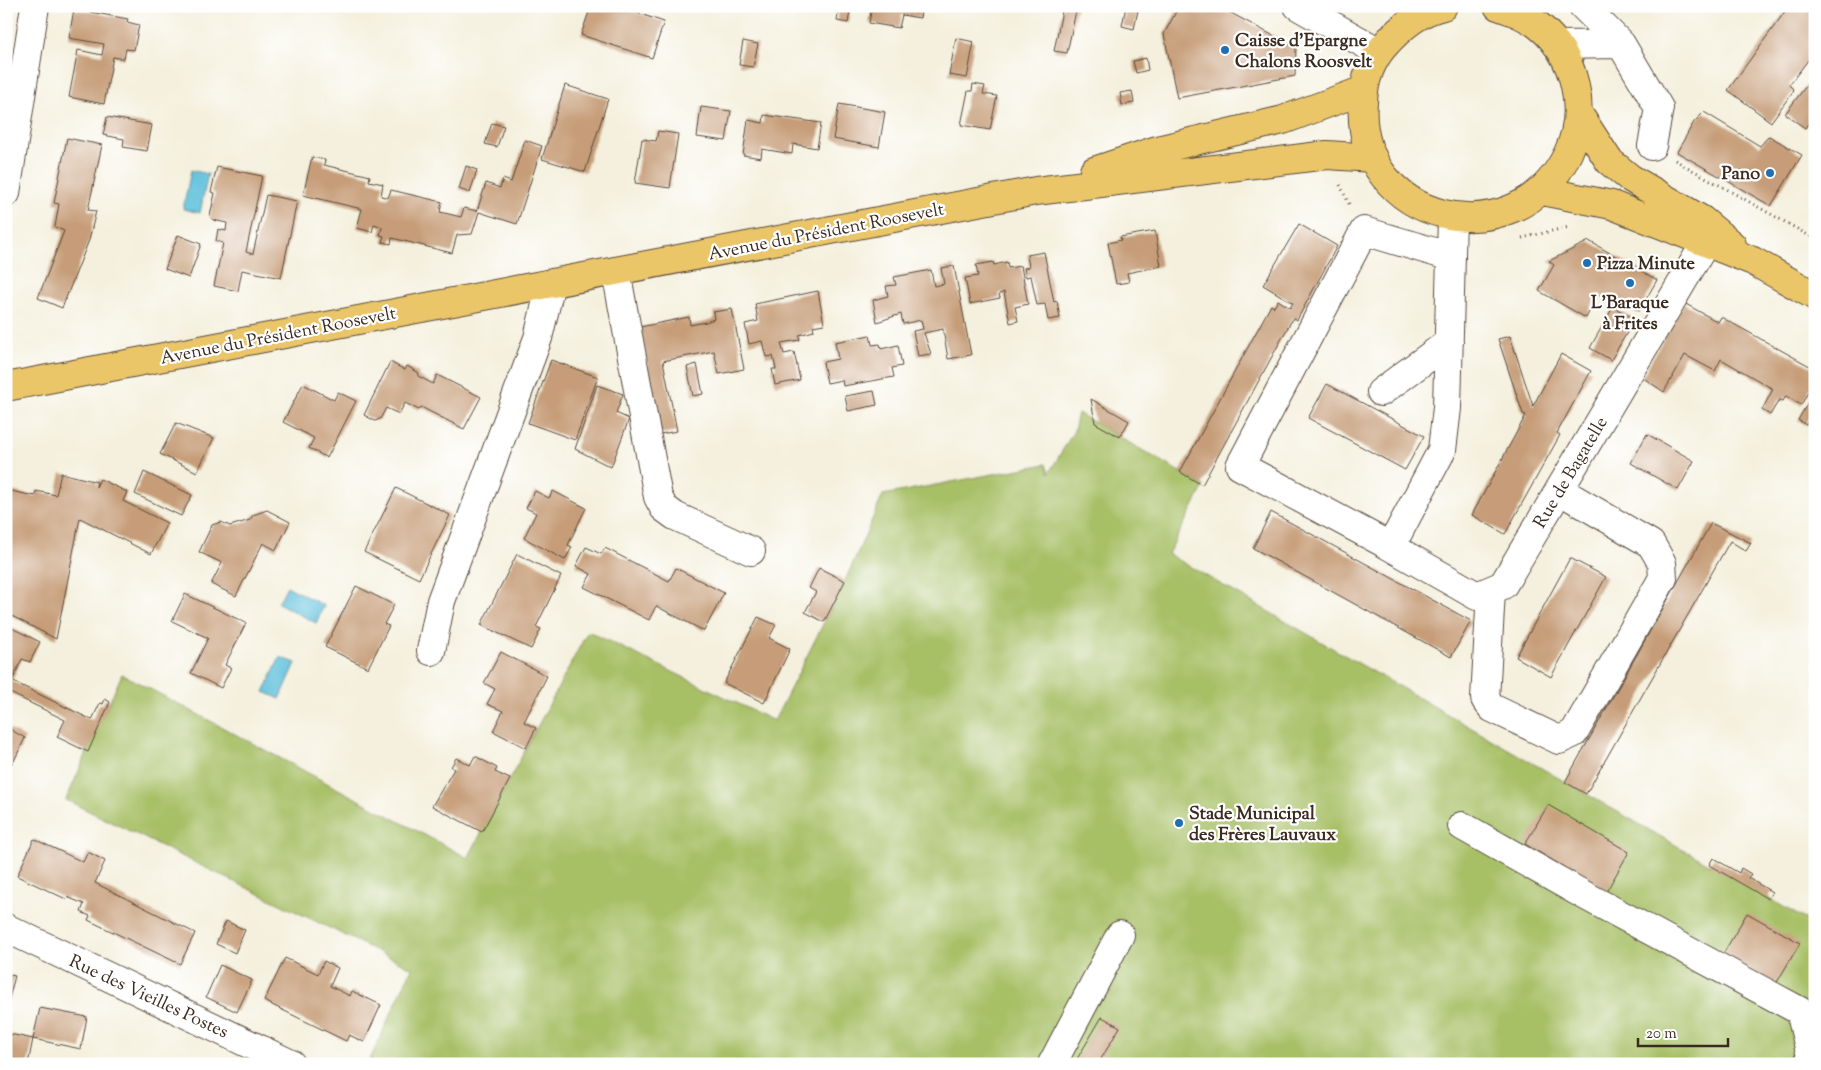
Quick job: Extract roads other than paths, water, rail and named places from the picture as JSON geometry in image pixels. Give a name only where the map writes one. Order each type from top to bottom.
[{"type":"main road","points":[[1440,6],[1400,28],[1379,52],[1370,70],[1364,90],[1362,113],[1365,136],[1373,158],[1383,175],[1397,190],[1432,212],[1452,217],[1476,218],[1500,214],[1522,205],[1542,191],[1561,168],[1574,142],[1578,112],[1574,81],[1569,66],[1557,45],[1539,26],[1516,12],[1498,6]]},
{"type":"main road","name":"Avenue du Président Roosevelt","points":[[1036,191],[1157,150],[1283,120],[1364,90]]},
{"type":"main road","points":[[1578,112],[1609,161],[1630,178],[1702,220],[1753,261]]},
{"type":"main road","name":"Avenue du Président Roosevelt","points":[[6,387],[1036,191],[1327,155],[1373,158]]},
{"type":"main road","points":[[1542,191],[1612,204],[1753,261],[1815,296]]},
{"type":"street","points":[[6,193],[35,6]]},
{"type":"street","points":[[1298,6],[1379,52]]},
{"type":"street","points":[[1583,6],[1621,44],[1659,108],[1652,146]]},
{"type":"street","points":[[1557,45],[1621,44]]},
{"type":"street","points":[[1384,543],[1396,537],[1442,450],[1447,408],[1452,217]]},
{"type":"street","points":[[1451,257],[1364,231],[1240,466],[1384,543],[1477,596],[1490,591],[1485,699],[1492,708],[1559,740],[1574,733],[1663,578],[1662,563],[1651,544],[1559,490]]},
{"type":"street","name":"Rue de Bagatelle","points":[[1490,591],[1503,585],[1706,242]]},
{"type":"street","points":[[616,271],[658,497],[664,508],[675,516],[751,551]]},
{"type":"street","points":[[431,651],[441,600],[538,338],[551,283]]},
{"type":"street","points":[[1381,392],[1449,342]]},
{"type":"street","points":[[1462,826],[1584,895],[1800,1011],[1813,1064]]},
{"type":"street","name":"Rue des Vieilles Postes","points":[[6,928],[291,1064]]},
{"type":"street","points":[[1052,1064],[1120,935]]},
{"type":"water","points":[[191,170],[208,174],[200,213],[183,209]]},
{"type":"water","points":[[287,586],[324,606],[316,623],[278,603]]},
{"type":"water","points":[[280,657],[296,663],[280,699],[264,692]]},
{"type":"place","name":"Caisse d'Epargne Chalons Roosvelt","points":[[1225,50]]},
{"type":"place","name":"Pano","points":[[1770,173]]},
{"type":"place","name":"Pizza Minute","points":[[1587,263]]},
{"type":"place","name":"L'Baraque à Frites","points":[[1630,283]]},
{"type":"place","name":"Stade Municipal des Frères Lauvaux","points":[[1179,823]]}]
